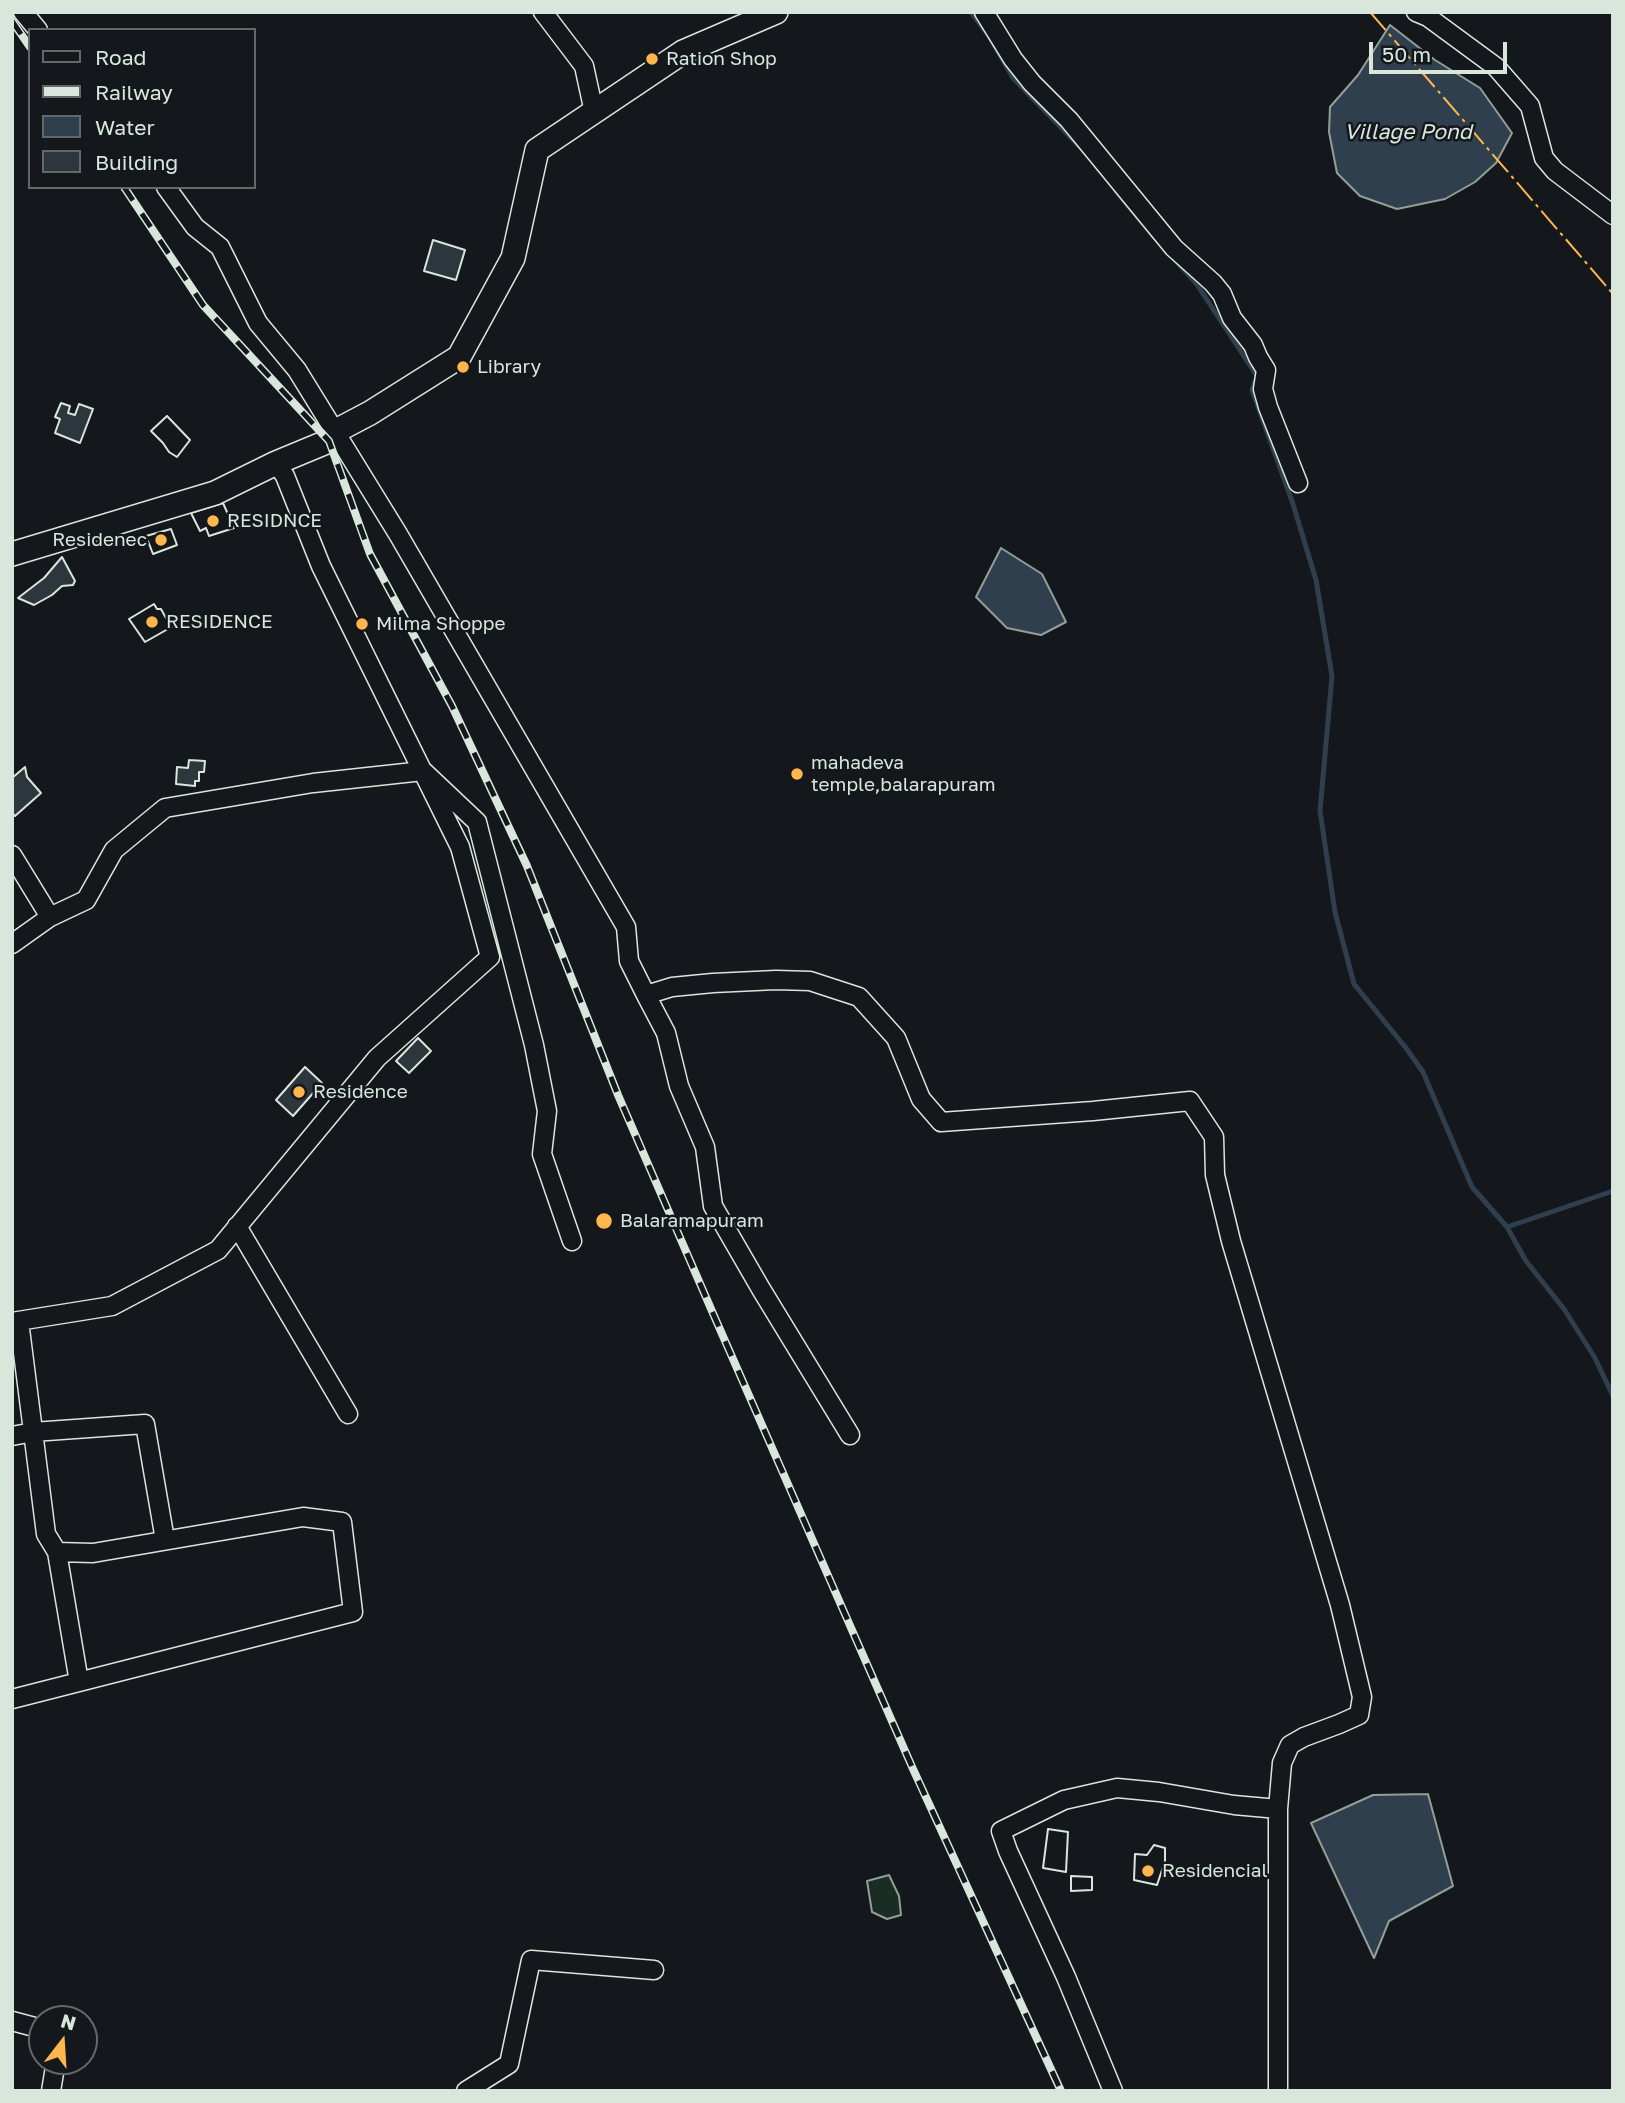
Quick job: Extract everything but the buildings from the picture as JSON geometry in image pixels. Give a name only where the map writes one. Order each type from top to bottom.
[{"type":"main road","points":[[12,554],[215,493],[329,441],[334,432],[370,413],[458,357],[513,258],[537,150],[683,52],[776,12]]},
{"type":"street","points":[[23,12],[36,28]]},
{"type":"street","points":[[543,12],[584,66],[594,112]]},
{"type":"street","points":[[984,12],[1013,59],[1032,83],[1069,120],[1174,248],[1222,294],[1232,318],[1253,345],[1266,370],[1263,388],[1268,407],[1298,483]]},
{"type":"street","points":[[1416,12],[1428,17],[1496,67],[1530,106],[1545,158],[1555,171],[1613,215]]},
{"type":"street","points":[[167,189],[195,227],[220,247],[258,323],[297,370],[398,534],[626,927],[629,961],[666,1032],[679,1086],[705,1147],[713,1206],[850,1435]]},
{"type":"street","points":[[79,1682],[57,1552],[46,1534],[16,1322],[112,1306],[218,1250],[377,1058],[490,957],[460,847],[321,566],[285,476],[276,463]]},
{"type":"street","points":[[12,944],[50,917],[86,900],[114,850],[166,808],[313,783],[423,771],[477,822],[534,1045],[547,1111],[542,1154],[572,1241]]},
{"type":"street","points":[[12,855],[50,917]]},
{"type":"street","points":[[646,995],[673,987],[776,980],[810,981],[859,997],[896,1038],[921,1099],[941,1122],[1190,1101],[1214,1137],[1215,1174],[1231,1241],[1340,1605],[1362,1697],[1359,1715],[1290,1745],[1283,1763],[1278,1810],[1278,2091]]},
{"type":"street","points":[[237,1226],[348,1414]]},
{"type":"street","points":[[12,1436],[145,1424],[165,1540]]},
{"type":"street","points":[[12,1699],[353,1612],[342,1522],[303,1517],[93,1553],[57,1552]]},
{"type":"street","points":[[1113,2091],[1001,1830],[1064,1800],[1117,1788],[1278,1810]]},
{"type":"street","points":[[466,2091],[509,2064],[531,1960],[654,1970]]},
{"type":"green space","points":[[889,1875],[899,1896],[901,1915],[887,1919],[872,1912],[867,1881]]},
{"type":"water","name":"Village Pond","points":[[1390,25],[1435,60],[1480,88],[1512,133],[1496,163],[1475,182],[1445,199],[1397,209],[1360,196],[1337,173],[1329,132],[1330,107],[1358,75]]},
{"type":"water","points":[[1001,548],[1042,574],[1066,622],[1041,635],[1007,628],[976,597]]},
{"type":"water","points":[[1428,1794],[1453,1886],[1389,1921],[1374,1958],[1311,1823],[1373,1795]]},
{"type":"waterway","points":[[971,12],[989,36],[1013,78],[1081,148]]},
{"type":"waterway","points":[[1116,191],[1154,237]]},
{"type":"waterway","points":[[1175,260],[1196,283],[1257,376],[1252,390],[1293,504],[1316,580],[1332,676],[1320,811],[1335,912],[1354,984],[1423,1072],[1472,1187],[1507,1227],[1526,1261],[1564,1309],[1595,1358],[1613,1396]]},
{"type":"waterway","points":[[1507,1227],[1613,1191]]},
{"type":"railway","points":[[12,21],[28,44]]},
{"type":"railway","points":[[125,189],[203,305],[329,441],[370,554],[452,706],[527,866],[618,1095],[715,1318],[913,1769],[1061,2091]]},
{"type":"power","points":[[1370,12],[1613,294]]},
{"type":"place","name":"Ration Shop","points":[[652,59]]},
{"type":"place","name":"Library","points":[[463,367]]},
{"type":"place","name":"RESIDNCE","points":[[213,521]]},
{"type":"place","name":"Residenec","points":[[161,540]]},
{"type":"place","name":"RESIDENCE","points":[[152,622]]},
{"type":"place","name":"Milma Shoppe","points":[[362,624]]},
{"type":"place","name":"mahadeva temple,balarapuram","points":[[797,774]]},
{"type":"place","name":"Residence","points":[[299,1092]]},
{"type":"place","name":"Balaramapuram","points":[[604,1221]]},
{"type":"place","name":"Residencial","points":[[1148,1871]]}]
